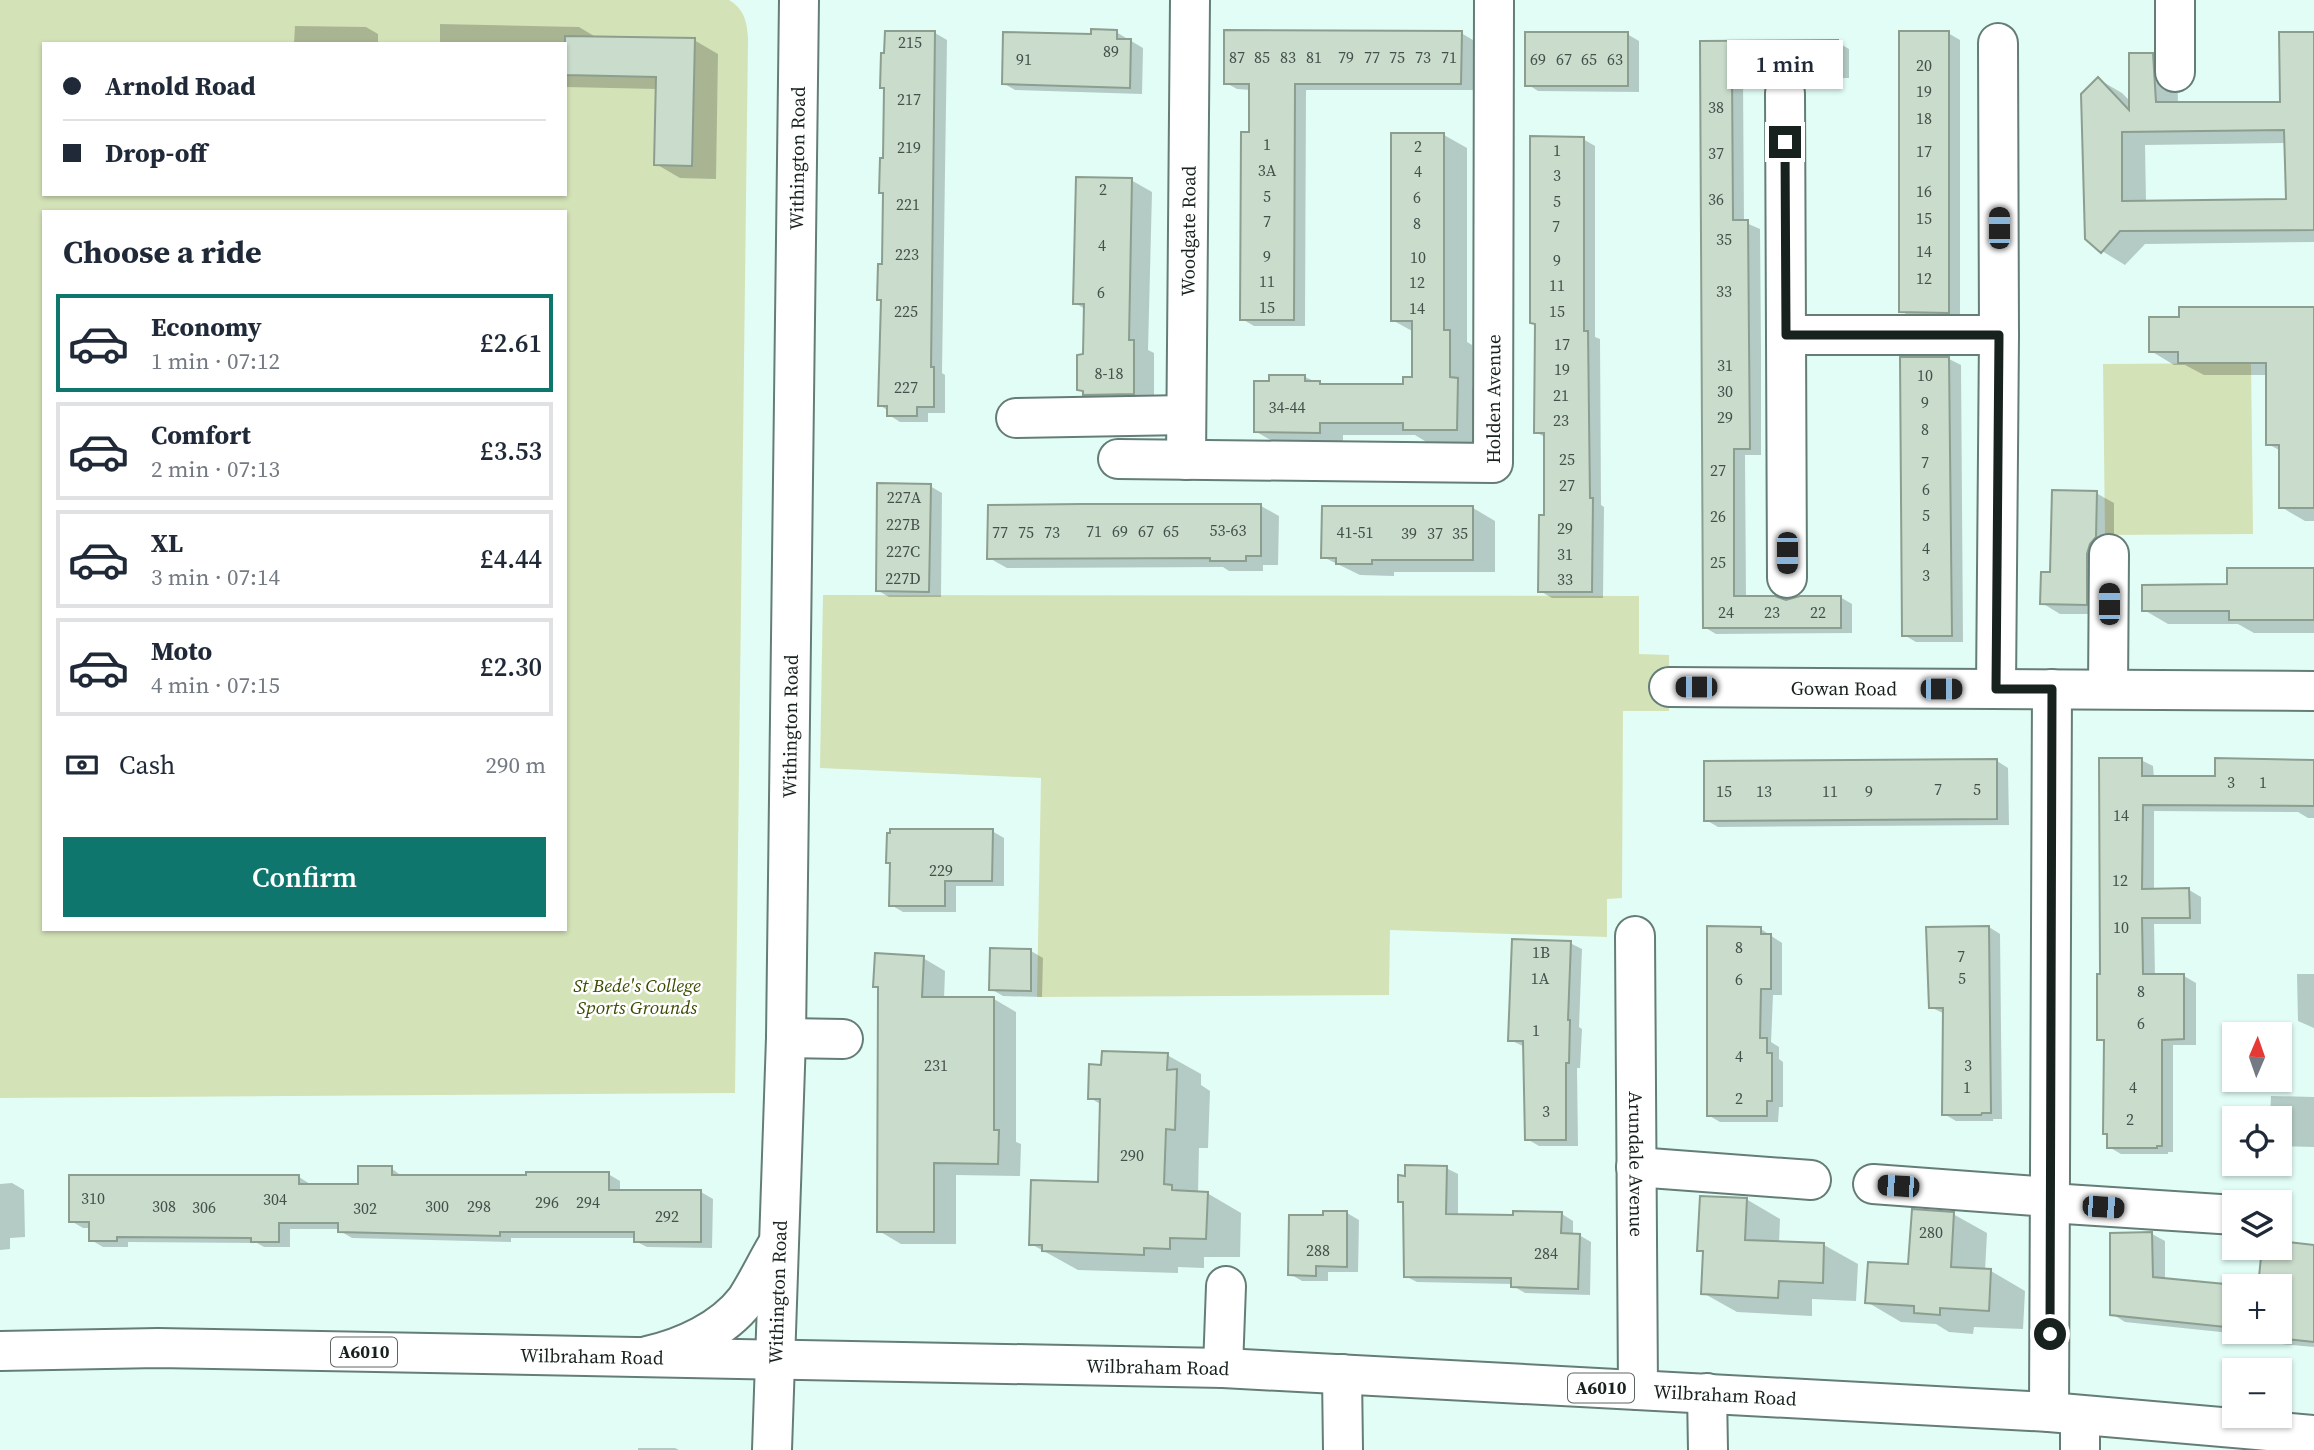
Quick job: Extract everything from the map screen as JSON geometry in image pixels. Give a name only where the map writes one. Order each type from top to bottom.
[{"type":"main road","name":"Withington Road","points":[[772,1450],[786,1038],[799,0]]},
{"type":"main road","name":"Woodgate Road","points":[[1186,460],[1190,0]]},
{"type":"main road","name":"Holden Avenue","points":[[1118,459],[1493,463],[1494,0]]},
{"type":"main road","points":[[2175,0],[2175,72]]},
{"type":"main road","points":[[1996,689],[1998,43]]},
{"type":"main road","points":[[1785,93],[1787,578]]},
{"type":"main road","points":[[1786,335],[1999,335]]},
{"type":"main road","points":[[1016,418],[1186,415]]},
{"type":"main road","points":[[2108,689],[2109,554]]},
{"type":"main road","name":"Gowan Road","points":[[1669,687],[2314,691]]},
{"type":"main road","points":[[2052,689],[2050,1200],[2070,1425]]},
{"type":"main road","name":"Arundale Avenue","points":[[1635,936],[1637,1390]]},
{"type":"main road","points":[[786,1038],[843,1039]]},
{"type":"main road","points":[[1636,1167],[1811,1180]]},
{"type":"main road","points":[[1873,1184],[2222,1214]]},
{"type":"main road","points":[[647,1356],[680,1346],[722,1323],[736,1311],[752,1291],[778,1243]]},
{"type":"main road","points":[[1223,1367],[1226,1286]]},
{"type":"main road","name":"Wilbraham Road","points":[[0,1351],[158,1348],[1223,1367],[1707,1394],[2070,1425],[2314,1435]]},
{"type":"main road","points":[[1342,1374],[1343,1450]]},
{"type":"main road","points":[[1707,1394],[1708,1450]]},
{"type":"green space","name":"St Bede's College Sports Grounds","points":[[0,0],[729,0],[738,7],[744,16],[748,38],[735,1093],[0,1098]]},
{"type":"green space","points":[[2251,363],[2253,534],[2105,535],[2103,364]]},
{"type":"green space","points":[[823,595],[1639,596],[1639,654],[1669,655],[1669,711],[1623,711],[1622,898],[1607,899],[1607,937],[1390,930],[1389,995],[1037,997],[1041,778],[820,768]]},
{"type":"building","points":[[1091,29],[1117,30],[1117,39],[1131,39],[1130,88],[1002,84],[1003,32],[1091,34]]},
{"type":"building","points":[[1224,30],[1462,31],[1461,84],[1295,84],[1294,320],[1240,320],[1241,132],[1249,132],[1249,84],[1224,84]]},
{"type":"building","points":[[885,31],[935,31],[931,367],[934,367],[934,407],[917,407],[917,416],[887,416],[887,406],[878,406],[881,300],[877,300],[878,264],[882,264],[883,193],[879,193],[880,158],[883,158],[884,88],[880,88]]},
{"type":"building","points":[[1899,31],[1949,31],[1949,313],[1899,312]]},
{"type":"building","points":[[1525,32],[1628,32],[1628,86],[1525,86]]},
{"type":"building","points":[[2279,32],[2314,32],[2314,230],[2120,231],[2101,253],[2085,239],[2081,94],[2098,77],[2129,110],[2129,53],[2153,53],[2156,102],[2280,102]],"holes":[[[2284,130],[2286,199],[2122,201],[2122,132]]]},
{"type":"building","points":[[565,36],[695,38],[692,166],[654,165],[656,77],[567,75]]},
{"type":"building","points":[[1838,40],[1838,72],[1732,73],[1733,220],[1748,220],[1750,449],[1734,449],[1734,596],[1775,596],[1786,600],[1800,596],[1841,596],[1841,628],[1703,628],[1700,41]]},
{"type":"building","points":[[1391,133],[1444,133],[1444,330],[1450,330],[1450,377],[1458,378],[1457,430],[1403,430],[1403,423],[1320,423],[1320,433],[1254,432],[1254,381],[1269,381],[1269,375],[1305,375],[1305,381],[1320,381],[1320,384],[1403,384],[1403,377],[1412,377],[1412,321],[1391,321]]},
{"type":"building","points":[[1530,136],[1584,137],[1584,331],[1588,331],[1590,498],[1593,498],[1592,592],[1538,592],[1539,515],[1544,515],[1544,433],[1534,433],[1535,324],[1530,323]]},
{"type":"building","points":[[1076,177],[1132,178],[1129,340],[1134,340],[1134,394],[1083,395],[1083,391],[1077,390],[1077,355],[1083,354],[1084,304],[1073,304]]},
{"type":"building","points":[[2179,307],[2314,307],[2314,508],[2279,508],[2279,445],[2266,445],[2266,363],[2178,363],[2178,352],[2149,352],[2149,317],[2179,317]]},
{"type":"building","points":[[1900,357],[1949,357],[1952,636],[1902,636]]},
{"type":"building","points":[[877,483],[931,484],[929,592],[876,591]]},
{"type":"building","points":[[2052,490],[2097,491],[2096,537],[2087,554],[2087,605],[2040,604],[2041,572],[2050,572]]},
{"type":"building","points":[[1261,504],[1261,556],[1246,556],[1246,561],[1210,561],[1210,558],[987,559],[988,505]]},
{"type":"building","points":[[1322,506],[1473,506],[1473,560],[1372,560],[1372,564],[1336,564],[1336,558],[1321,558]]},
{"type":"building","points":[[2227,568],[2314,568],[2314,620],[2229,620],[2229,611],[2142,611],[2142,585],[2227,584]]},
{"type":"building","points":[[2099,758],[2142,758],[2142,776],[2215,776],[2215,758],[2314,760],[2314,806],[2143,805],[2142,889],[2189,888],[2190,918],[2142,918],[2143,974],[2184,974],[2184,1039],[2162,1040],[2162,1146],[2157,1148],[2107,1148],[2107,1134],[2103,1134],[2104,1040],[2097,1040],[2097,974],[2100,974]]},
{"type":"building","points":[[1997,759],[1997,819],[1704,821],[1704,761]]},
{"type":"building","points":[[890,829],[993,829],[992,881],[945,881],[945,906],[889,906],[890,863],[886,863],[887,833],[890,833]]},
{"type":"building","points":[[1707,926],[1761,927],[1761,934],[1771,934],[1771,989],[1761,989],[1760,1038],[1767,1038],[1767,1053],[1772,1053],[1772,1101],[1767,1101],[1767,1116],[1707,1116]]},
{"type":"building","points":[[1989,926],[1991,1113],[1942,1115],[1943,1008],[1929,1008],[1926,927]]},
{"type":"building","points":[[1512,939],[1571,941],[1566,1140],[1525,1140],[1523,1041],[1508,1041]]},
{"type":"building","points":[[990,948],[1031,949],[1031,991],[989,990]]},
{"type":"building","points":[[875,953],[924,956],[922,997],[994,997],[994,1130],[999,1130],[998,1164],[934,1163],[934,1232],[877,1232],[878,987],[873,987]]},
{"type":"building","points":[[1102,1051],[1168,1053],[1167,1070],[1177,1069],[1175,1130],[1166,1129],[1164,1184],[1172,1185],[1172,1190],[1208,1192],[1206,1239],[1170,1238],[1170,1249],[1144,1248],[1144,1255],[1042,1251],[1042,1245],[1029,1245],[1031,1180],[1098,1182],[1100,1099],[1088,1099],[1089,1064],[1101,1065]]},
{"type":"building","points":[[1405,1165],[1447,1166],[1446,1214],[1513,1215],[1513,1211],[1562,1212],[1561,1233],[1580,1234],[1578,1289],[1511,1287],[1511,1278],[1404,1277],[1403,1202],[1398,1202],[1398,1175],[1405,1176]]},
{"type":"building","points":[[358,1166],[392,1166],[392,1175],[609,1172],[609,1190],[701,1190],[701,1242],[634,1242],[634,1232],[500,1232],[500,1236],[338,1232],[338,1223],[279,1223],[279,1242],[251,1242],[251,1238],[117,1237],[117,1241],[89,1241],[89,1222],[69,1222],[69,1175],[299,1175],[299,1184],[358,1184]]},
{"type":"building","points":[[1700,1196],[1747,1198],[1745,1240],[1824,1243],[1823,1283],[1779,1281],[1778,1298],[1701,1294],[1703,1251],[1697,1251]]},
{"type":"building","points":[[1912,1209],[1954,1212],[1951,1267],[1991,1269],[1989,1311],[1940,1308],[1940,1315],[1914,1313],[1914,1306],[1865,1303],[1868,1262],[1908,1264]]},
{"type":"building","points":[[1323,1211],[1347,1211],[1347,1267],[1316,1266],[1316,1276],[1288,1275],[1289,1215],[1323,1215]]},
{"type":"building","points":[[2152,1232],[2153,1277],[2222,1284],[2222,1327],[2110,1315],[2110,1233]]},
{"type":"building","points":[[2292,1242],[2314,1245],[2314,1342],[2292,1340],[2292,1274],[2259,1274],[2261,1260],[2292,1260]]},
{"type":"route","points":[[1785,142],[1786,335],[1999,335],[1996,689],[2052,689],[2050,1334]]}]
